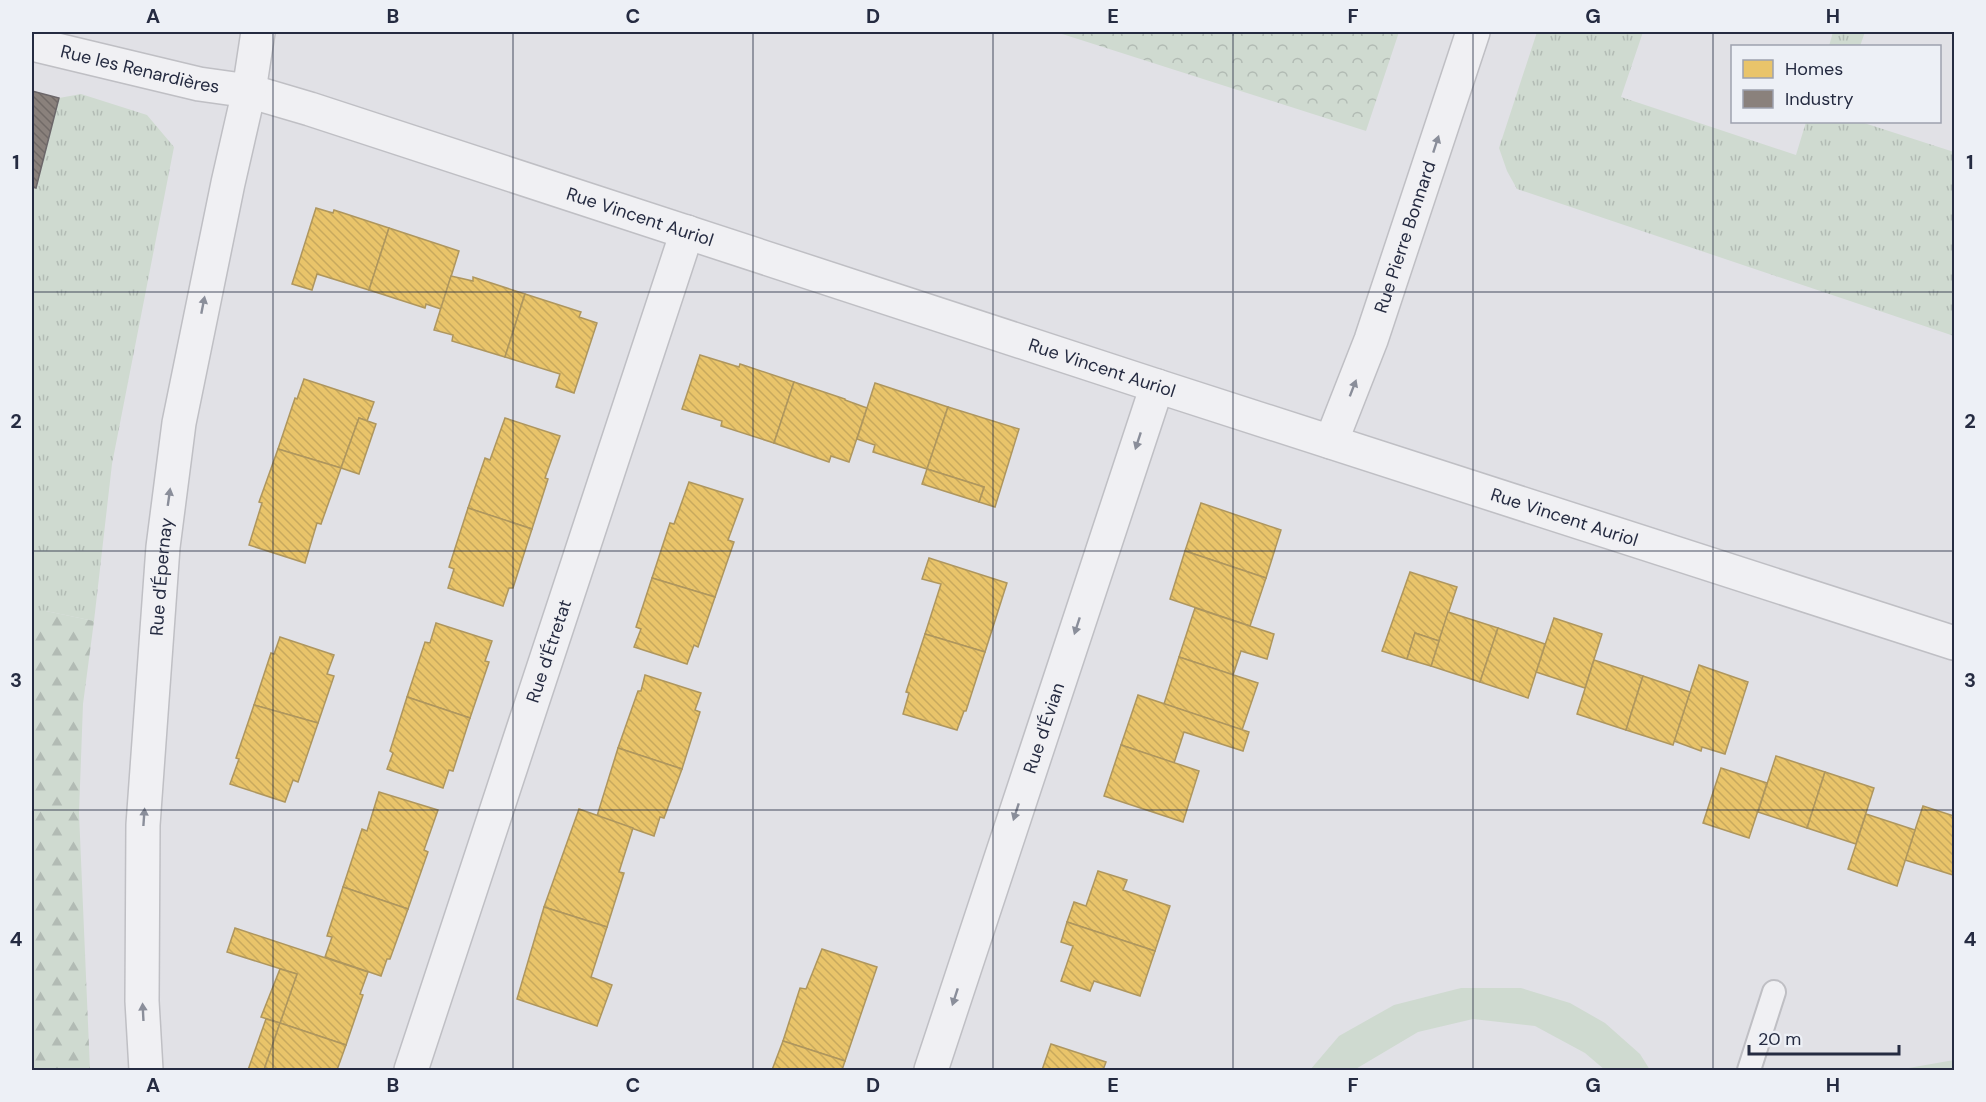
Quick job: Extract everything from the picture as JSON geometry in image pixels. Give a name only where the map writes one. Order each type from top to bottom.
[{"type":"street","name":"Rue d'Épernay","points":[[146,1071],[142,1001],[143,825],[163,547],[179,423],[249,91],[258,32]]},
{"type":"street","name":"Rue Pierre Bonnard","points":[[1331,442],[1371,340],[1473,32]]},
{"type":"street","name":"Rue les Renardières","points":[[32,44],[199,84],[249,91]]},
{"type":"street","name":"Rue Vincent Auriol","points":[[249,91],[321,112],[1156,386],[1954,643]]},
{"type":"street","name":"Rue d'Étretat","points":[[411,1071],[687,232]]},
{"type":"street","name":"Rue d'Évian","points":[[931,1071],[1156,386]]},
{"type":"lane","points":[[1749,1071],[1774,992]]},
{"type":"green space","points":[[1056,32],[1399,32],[1366,131]]},
{"type":"green space","points":[[1537,32],[1643,32],[1621,97],[1796,155],[1806,123],[1864,123],[1954,152],[1954,336],[1517,189],[1507,171],[1499,148]]},
{"type":"green space","points":[[1833,32],[1865,32],[1860,45],[1829,45]]},
{"type":"green space","points":[[81,94],[147,115],[174,147],[112,464],[94,621],[46,611],[32,611],[32,187],[36,188],[59,98]]},
{"type":"green space","points":[[32,611],[46,611],[94,621],[83,704],[79,813],[90,1070],[32,1070]]},
{"type":"green space","points":[[1461,988],[1521,988],[1570,1003],[1605,1023],[1640,1054],[1650,1070],[1605,1070],[1585,1053],[1535,1026],[1473,1019],[1418,1032],[1354,1070],[1310,1070],[1339,1036],[1394,1005]]},
{"type":"green space","points":[[1954,1060],[1954,1070],[1901,1070],[1903,1069]]},
{"type":"building: Homes","points":[[316,208],[333,213],[334,210],[389,228],[369,290],[317,274],[312,290],[292,284]]},
{"type":"building: Homes","points":[[389,228],[459,251],[441,309],[426,304],[425,308],[369,290]]},
{"type":"building: Homes","points":[[451,276],[473,281],[473,277],[525,294],[505,357],[452,341],[453,335],[434,330]]},
{"type":"building: Homes","points":[[525,294],[581,312],[579,317],[597,323],[574,393],[556,387],[560,374],[505,357]]},
{"type":"building: Homes","points":[[700,355],[739,367],[740,364],[794,382],[774,443],[721,426],[722,421],[682,409]]},
{"type":"building: Homes","points":[[304,379],[374,402],[367,421],[359,418],[341,468],[278,449],[295,398],[297,399]]},
{"type":"building: Homes","points":[[794,382],[867,408],[849,462],[831,456],[829,462],[774,443]]},
{"type":"building: Homes","points":[[875,383],[948,407],[927,469],[873,452],[875,445],[857,439]]},
{"type":"building: Homes","points":[[948,407],[1019,429],[995,507],[979,502],[984,487],[927,469]]},
{"type":"building: Homes","points":[[359,418],[376,424],[359,474],[341,468]]},
{"type":"building: Homes","points":[[505,418],[560,436],[545,478],[548,479],[532,529],[468,508],[485,458],[490,460]]},
{"type":"building: Homes","points":[[278,449],[341,468],[321,524],[317,523],[305,563],[249,545],[262,503],[259,502]]},
{"type":"building: Homes","points":[[927,469],[984,487],[979,502],[922,484]]},
{"type":"building: Homes","points":[[689,482],[743,499],[728,540],[734,542],[715,597],[652,578],[670,523],[674,524]]},
{"type":"building: Homes","points":[[1201,503],[1281,530],[1266,578],[1185,551]]},
{"type":"building: Homes","points":[[468,508],[532,529],[513,588],[509,588],[503,606],[448,588],[454,569],[449,567]]},
{"type":"building: Homes","points":[[1185,551],[1266,578],[1250,626],[1170,599]]},
{"type":"building: Homes","points":[[929,558],[1007,583],[985,652],[925,634],[941,584],[922,579]]},
{"type":"building: Homes","points":[[1410,572],[1457,587],[1439,641],[1415,633],[1407,659],[1382,651]]},
{"type":"building: Homes","points":[[652,578],[715,597],[698,647],[694,645],[687,664],[634,647],[641,629],[636,627]]},
{"type":"building: Homes","points":[[1195,608],[1274,634],[1267,659],[1241,651],[1233,675],[1179,657]]},
{"type":"building: Homes","points":[[1448,612],[1498,628],[1480,682],[1431,666]]},
{"type":"building: Homes","points":[[1554,618],[1602,634],[1585,688],[1536,672]]},
{"type":"building: Homes","points":[[436,623],[492,641],[485,661],[489,662],[470,718],[407,697],[425,642],[430,643]]},
{"type":"building: Homes","points":[[1498,628],[1545,644],[1528,698],[1480,682]]},
{"type":"building: Homes","points":[[1415,633],[1439,641],[1431,666],[1407,659]]},
{"type":"building: Homes","points":[[925,634],[985,652],[966,711],[964,711],[957,730],[903,714],[909,693],[906,692]]},
{"type":"building: Homes","points":[[280,637],[334,655],[327,674],[334,676],[318,723],[254,705],[271,653],[274,654]]},
{"type":"building: Homes","points":[[1179,657],[1258,683],[1242,730],[1164,704]]},
{"type":"building: Homes","points":[[1594,660],[1643,676],[1626,730],[1577,714]]},
{"type":"building: Homes","points":[[1699,665],[1748,682],[1725,754],[1702,747],[1701,751],[1674,741]]},
{"type":"building: Homes","points":[[645,675],[701,693],[695,710],[700,712],[682,769],[618,748]]},
{"type":"building: Homes","points":[[1643,676],[1690,692],[1673,745],[1626,730]]},
{"type":"building: Homes","points":[[1138,695],[1249,732],[1243,751],[1184,732],[1174,763],[1121,745]]},
{"type":"building: Homes","points":[[407,697],[470,718],[453,771],[449,770],[443,788],[387,769],[393,753],[390,751]]},
{"type":"building: Homes","points":[[254,705],[318,723],[298,782],[293,780],[285,802],[230,784],[239,759],[236,758]]},
{"type":"building: Homes","points":[[1121,745],[1199,771],[1183,822],[1104,796]]},
{"type":"building: Homes","points":[[618,748],[682,769],[664,818],[660,817],[654,836],[597,816]]},
{"type":"building: Homes","points":[[1776,756],[1825,772],[1807,828],[1758,812]]},
{"type":"building: Homes","points":[[1721,768],[1767,783],[1749,838],[1703,823]]},
{"type":"building: Homes","points":[[1825,772],[1874,788],[1856,844],[1807,828]]},
{"type":"building: Homes","points":[[379,792],[438,810],[424,850],[428,852],[408,909],[343,887],[362,829],[367,831]]},
{"type":"building: Homes","points":[[1923,806],[1954,816],[1953,875],[1905,860]]},
{"type":"building: Homes","points":[[579,809],[633,828],[619,872],[624,873],[607,927],[544,907]]},
{"type":"building: Homes","points":[[1866,814],[1915,830],[1897,886],[1848,869]]},
{"type":"building: Homes","points":[[1098,871],[1127,880],[1123,890],[1170,906],[1155,951],[1067,922],[1074,902],[1086,906]]},
{"type":"building: Homes","points":[[343,887],[408,909],[390,959],[387,959],[381,976],[325,957],[332,937],[327,936]]},
{"type":"building: Homes","points":[[544,907],[607,927],[591,977],[612,985],[597,1026],[517,999]]},
{"type":"building: Homes","points":[[1067,922],[1155,951],[1140,996],[1094,981],[1090,991],[1061,981],[1073,946],[1061,942]]},
{"type":"building: Homes","points":[[235,928],[368,972],[360,994],[363,995],[346,1045],[280,1023],[297,974],[227,952]]},
{"type":"building: Homes","points":[[822,949],[877,967],[845,1061],[783,1041],[800,988],[806,989]]},
{"type":"building: Homes","points":[[280,969],[297,974],[280,1023],[261,1017]]},
{"type":"building: Homes","points":[[266,1019],[280,1023],[264,1070],[248,1070]]},
{"type":"building: Homes","points":[[280,1023],[346,1045],[337,1070],[264,1070]]},
{"type":"building: Homes","points":[[783,1041],[845,1061],[842,1070],[772,1070]]},
{"type":"building: Homes","points":[[1051,1044],[1106,1062],[1103,1070],[1042,1070]]},
{"type":"building: Industry","points":[[32,91],[59,98],[36,188],[32,187]]}]
